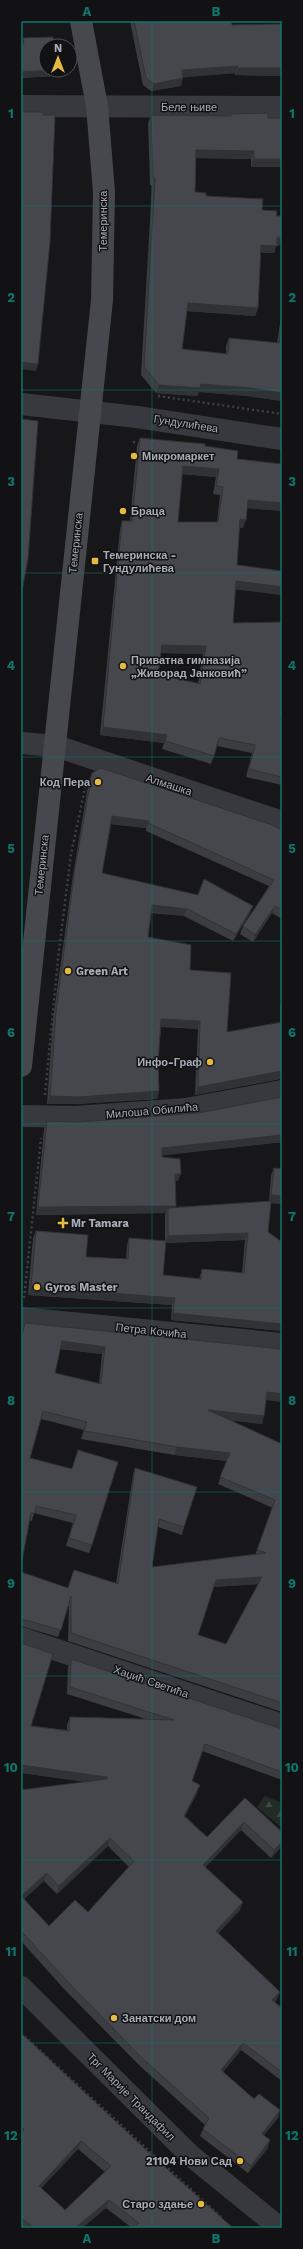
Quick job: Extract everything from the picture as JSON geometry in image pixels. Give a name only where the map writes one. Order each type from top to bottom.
[{"type":"main road","name":"Темеринска","points":[[21,1066],[102,300],[104,192],[97,106],[81,21]]},
{"type":"street","name":"Беле њиве","points":[[21,106],[282,108]]},
{"type":"street","name":"Гундулићева","points":[[21,404],[90,411],[282,439]]},
{"type":"street","name":"Алмашка","points":[[21,743],[56,746],[282,822]]},
{"type":"street","name":"Милоша Обилића","points":[[21,1116],[76,1117],[186,1109],[282,1091]]},
{"type":"street","name":"Петра Кочића","points":[[22,1309],[282,1344]]},
{"type":"street","name":"Хаџић Светића","points":[[21,1638],[282,1725]]},
{"type":"street","name":"Трг Марије Трандафил","points":[[22,1989],[190,2155],[280,2228]]},
{"type":"path","points":[[156,396],[282,414]]},
{"type":"path","points":[[22,1309],[44,1116],[62,929],[72,854],[86,780]]},
{"type":"path","points":[[21,2033],[227,2223]]},
{"type":"green space","points":[[265,1796],[282,1803],[282,1828],[257,1807]]},
{"type":"building","points":[[134,21],[231,21],[232,25],[282,24],[282,68],[238,68],[238,66],[182,70],[183,78],[154,84],[146,78]]},
{"type":"building","points":[[53,37],[38,38],[38,71],[21,72],[21,44],[24,44],[23,38]]},
{"type":"building","points":[[21,110],[23,112],[43,112],[43,115],[55,115],[50,242],[38,364],[21,362]]},
{"type":"building","points":[[268,113],[268,118],[282,118],[282,159],[254,159],[254,151],[196,150],[195,192],[206,193],[206,196],[263,199],[262,210],[277,211],[276,216],[282,216],[282,238],[277,238],[277,246],[261,245],[258,308],[188,303],[182,349],[228,354],[229,338],[279,343],[282,323],[282,393],[251,388],[201,384],[200,388],[159,385],[144,367],[155,178],[153,177],[151,115],[231,116],[231,114]]},
{"type":"building","points":[[21,419],[38,421],[28,559],[21,596]]},
{"type":"building","points":[[140,438],[205,444],[205,446],[238,451],[237,459],[282,464],[282,503],[248,500],[246,520],[240,519],[237,565],[282,571],[282,587],[236,581],[233,623],[282,622],[282,714],[280,720],[282,721],[282,777],[249,769],[255,745],[219,738],[214,756],[165,741],[167,735],[103,727],[122,521],[132,521]],"holes":[[[183,466],[219,469],[216,486],[223,487],[218,522],[178,522]],[[162,645],[206,646],[200,684],[158,674]]]},
{"type":"building","points":[[101,768],[272,825],[282,830],[282,910],[275,906],[255,935],[243,926],[274,880],[148,823],[149,821],[112,816],[102,873],[198,895],[204,879],[253,906],[236,934],[187,909],[152,905],[148,937],[191,945],[190,970],[231,973],[227,1032],[282,1022],[282,1071],[198,1087],[200,1021],[161,1019],[158,1064],[159,1091],[78,1097],[50,1096],[56,1012],[75,868],[92,773]]},
{"type":"building","points":[[282,1097],[282,1135],[162,1148],[162,1157],[180,1159],[181,1174],[175,1174],[176,1206],[38,1207],[47,1121],[80,1122],[198,1113]]},
{"type":"building","points":[[274,1168],[282,1169],[282,1196],[271,1195]]},
{"type":"building","points":[[271,1201],[268,1232],[282,1242],[282,1324],[173,1313],[175,1298],[31,1287],[36,1231],[88,1235],[86,1257],[128,1259],[129,1238],[166,1241],[163,1275],[201,1279],[202,1269],[244,1273],[248,1233],[168,1236],[168,1208]]},
{"type":"building","points":[[25,1323],[282,1349],[282,1394],[267,1392],[264,1416],[208,1410],[282,1444],[282,1703],[71,1633],[71,1596],[61,1630],[21,1619],[21,1572],[68,1588],[74,1570],[118,1584],[135,1468],[197,1487],[184,1527],[159,1519],[152,1567],[266,1553],[257,1550],[275,1500],[220,1477],[230,1453],[177,1447],[84,1431],[87,1422],[43,1411],[30,1458],[72,1469],[78,1450],[118,1462],[92,1545],[69,1538],[76,1515],[36,1506],[35,1513],[31,1513],[21,1566],[21,1339]],"holes":[[[62,1341],[105,1347],[101,1384],[55,1373]],[[262,1577],[226,1644],[198,1635],[216,1580]]]},
{"type":"building","points":[[21,1643],[53,1654],[31,1726],[69,1731],[70,1717],[174,1720],[70,1687],[71,1659],[282,1729],[282,1772],[205,1744],[192,1781],[200,1785],[184,1816],[207,1837],[245,1798],[282,1832],[282,1842],[274,1850],[244,1822],[203,1865],[243,1902],[216,1931],[280,1992],[272,2000],[282,2008],[282,2072],[243,2043],[221,2070],[254,2099],[259,2094],[280,2110],[262,2134],[270,2140],[251,2166],[203,2129],[209,2118],[142,2058],[21,1931],[21,1896],[21,1790],[107,1779],[107,1777],[21,1765]],"holes":[[[110,1838],[134,1861],[88,1912],[75,1900],[49,1926],[21,1896],[47,1873],[59,1886]]]},
{"type":"building","points":[[21,2033],[157,2160],[233,2228],[134,2228],[139,2223],[109,2200],[75,2228],[34,2228],[21,2218],[21,2135],[24,2129],[21,2127]],"holes":[[[81,2141],[111,2166],[65,2210],[39,2186]]]},
{"type":"place","name":"Микромаркет","points":[[134,456]]},
{"type":"place","name":"Браца","points":[[123,511]]},
{"type":"place","name":"Темеринска - Гундулићева","points":[[95,561]]},
{"type":"place","name":"Приватна гимназија „Живорад Јанковић”","points":[[123,666]]},
{"type":"place","name":"Код Пера","points":[[98,782]]},
{"type":"place","name":"Green Art","points":[[68,971]]},
{"type":"place","name":"Инфо-Граф","points":[[210,1062]]},
{"type":"place","name":"Mr Tamara","points":[[63,1223]]},
{"type":"place","name":"Gyros Master","points":[[37,1287]]},
{"type":"place","name":"Занатски дом","points":[[114,2018]]},
{"type":"place","name":"21104 Нови Сад","points":[[240,2161]]},
{"type":"place","name":"Старо здање","points":[[201,2204]]}]
